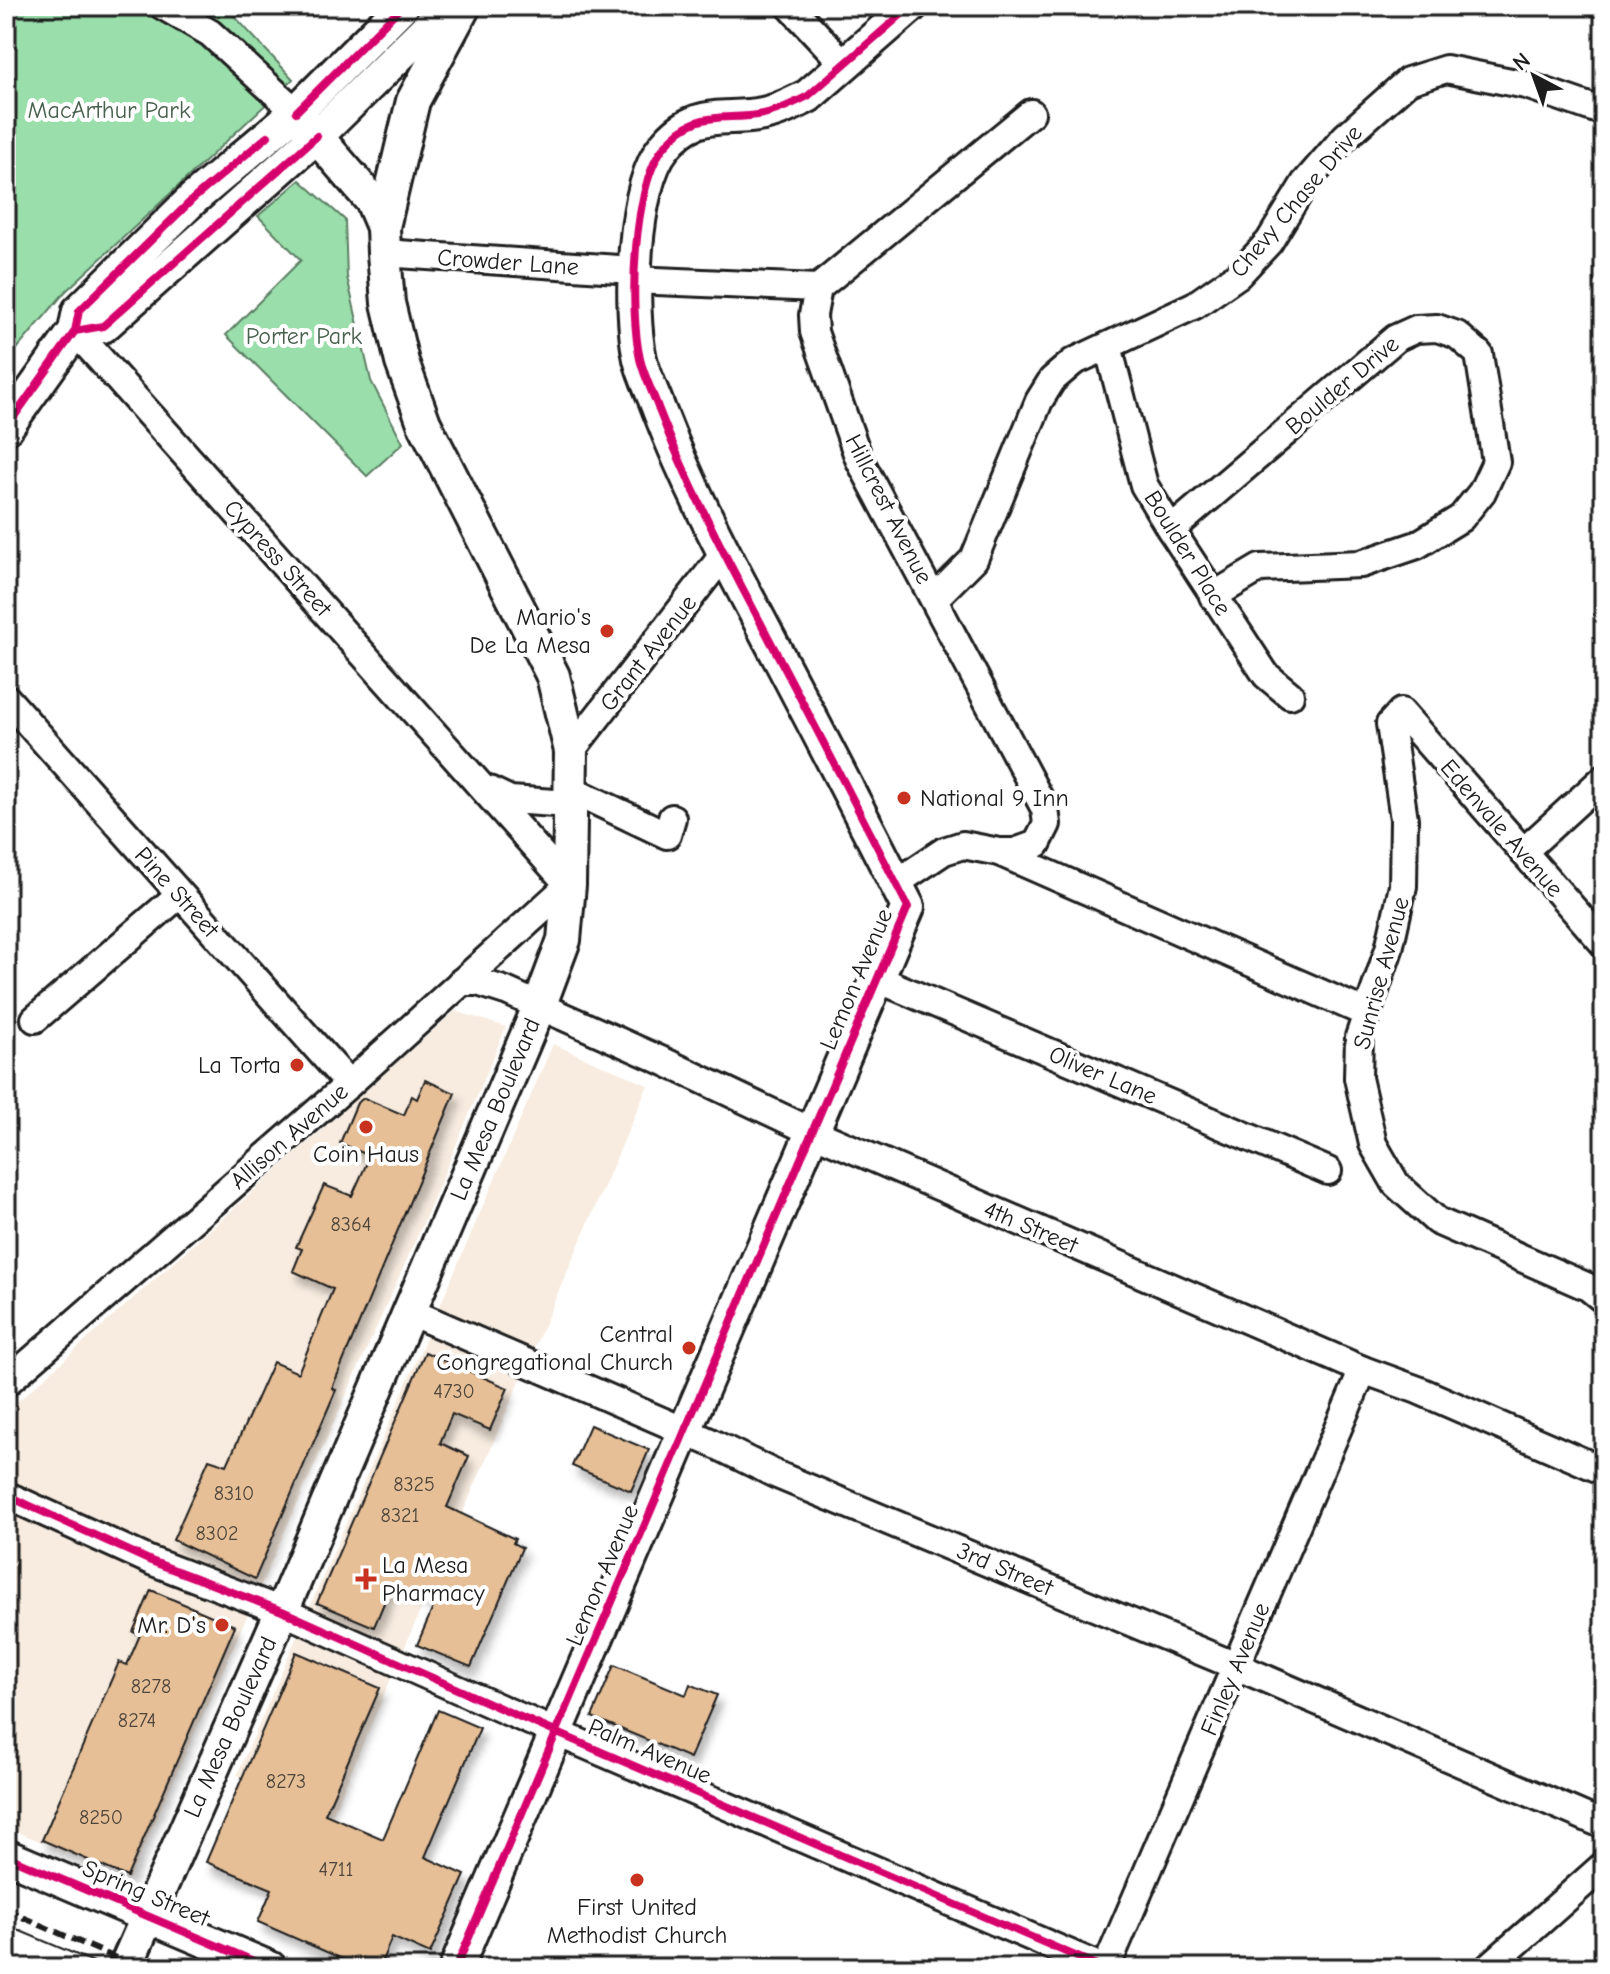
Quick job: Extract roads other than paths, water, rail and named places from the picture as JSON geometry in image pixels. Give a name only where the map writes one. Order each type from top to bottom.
[{"type":"main road","points":[[6,428],[75,331],[79,311],[193,199],[296,112],[402,6]]},
{"type":"main road","points":[[75,331],[103,326],[317,136],[431,24],[444,6]]},
{"type":"main road","name":"La Mesa Boulevard","points":[[384,240],[413,101],[464,6]]},
{"type":"main road","name":"Lemon Avenue","points":[[456,1968],[908,907],[724,554],[675,451],[640,360],[633,275],[647,179],[665,145],[685,128],[725,116],[763,114],[808,96],[911,6]]},
{"type":"main road","name":"La Mesa Boulevard","points":[[125,1968],[282,1611],[539,1007],[564,940],[569,885],[571,751],[553,676],[424,423],[402,362],[388,303],[384,240],[372,201],[296,112]]},
{"type":"main road","name":"Spring Street","points":[[6,1856],[270,1968]]},
{"type":"street","points":[[163,6],[210,33],[296,112]]},
{"type":"street","points":[[790,6],[845,65]]},
{"type":"street","name":"Chevy Chase Drive","points":[[934,599],[974,559],[1045,390],[1061,371],[1073,362],[1195,305],[1238,275],[1269,242],[1305,183],[1345,137],[1408,81],[1446,69],[1526,85],[1604,112]]},
{"type":"street","points":[[818,288],[1031,113]]},
{"type":"street","name":"Crowder Lane","points":[[384,240],[633,275],[818,288]]},
{"type":"street","name":"Hillcrest Avenue","points":[[818,288],[813,315],[814,332],[859,459],[1047,816],[1045,831],[1037,844],[1015,852],[963,845],[944,851],[896,883]]},
{"type":"street","name":"Boulder Drive","points":[[1171,530],[1396,338],[1416,329],[1437,328],[1457,335],[1479,354],[1496,462],[1482,492],[1461,518],[1417,545],[1361,564],[1260,568],[1213,596]]},
{"type":"street","name":"Cypress Street","points":[[75,331],[569,885]]},
{"type":"street","name":"Boulder Place","points":[[1108,346],[1144,485],[1266,675],[1290,695]]},
{"type":"street","name":"Grant Avenue","points":[[571,751],[724,554]]},
{"type":"street","name":"Pine Street","points":[[6,698],[349,1084]]},
{"type":"street","name":"Edenvale Avenue","points":[[1401,712],[1604,944]]},
{"type":"street","name":"Sunrise Avenue","points":[[1401,712],[1390,724],[1404,819],[1403,886],[1389,949],[1359,1037],[1358,1078],[1373,1144],[1396,1184],[1437,1221],[1588,1287],[1604,1300]]},
{"type":"street","points":[[1523,852],[1604,778]]},
{"type":"street","name":"Cypress Street","points":[[482,786],[510,800],[570,797]]},
{"type":"street","points":[[570,797],[667,835],[672,818]]},
{"type":"street","name":"Hillcrest Avenue","points":[[999,852],[1366,1013]]},
{"type":"street","name":"Allison Avenue","points":[[6,1383],[349,1084],[569,885]]},
{"type":"street","points":[[35,1019],[179,895]]},
{"type":"street","name":"Oliver Lane","points":[[878,979],[1328,1171]]},
{"type":"street","name":"4th Street","points":[[461,982],[478,982],[506,991],[813,1132],[1604,1471]]},
{"type":"street","name":"3rd Street","points":[[408,1311],[685,1431],[775,1474],[1236,1666],[1604,1825]]},
{"type":"street","name":"Finley Avenue","points":[[1104,1968],[1363,1370]]},
{"type":"street","name":"Palm Avenue","points":[[6,1495],[151,1561],[282,1611],[556,1733],[1104,1968]]},
{"type":"street","points":[[1488,1968],[1604,1865]]},
{"type":"tram line","points":[[6,1925],[108,1968]]},
{"type":"railway","points":[[6,1910],[139,1968]]},
{"type":"place","name":"Mario's De La Mesa","points":[[607,631]]},
{"type":"place","name":"National 9 Inn","points":[[904,798]]},
{"type":"place","name":"La Torta","points":[[297,1065]]},
{"type":"place","name":"Coin Haus","points":[[366,1127]]},
{"type":"place","name":"Central Congregational Church","points":[[689,1348]]},
{"type":"place","name":"La Mesa Pharmacy","points":[[366,1579]]},
{"type":"place","name":"Mr. D's","points":[[222,1625]]},
{"type":"place","name":"First United Methodist Church","points":[[637,1880]]},
{"type":"park label","name":"MacArthur Park","points":[[109,110]]},
{"type":"park label","name":"Porter Park","points":[[304,336]]}]
